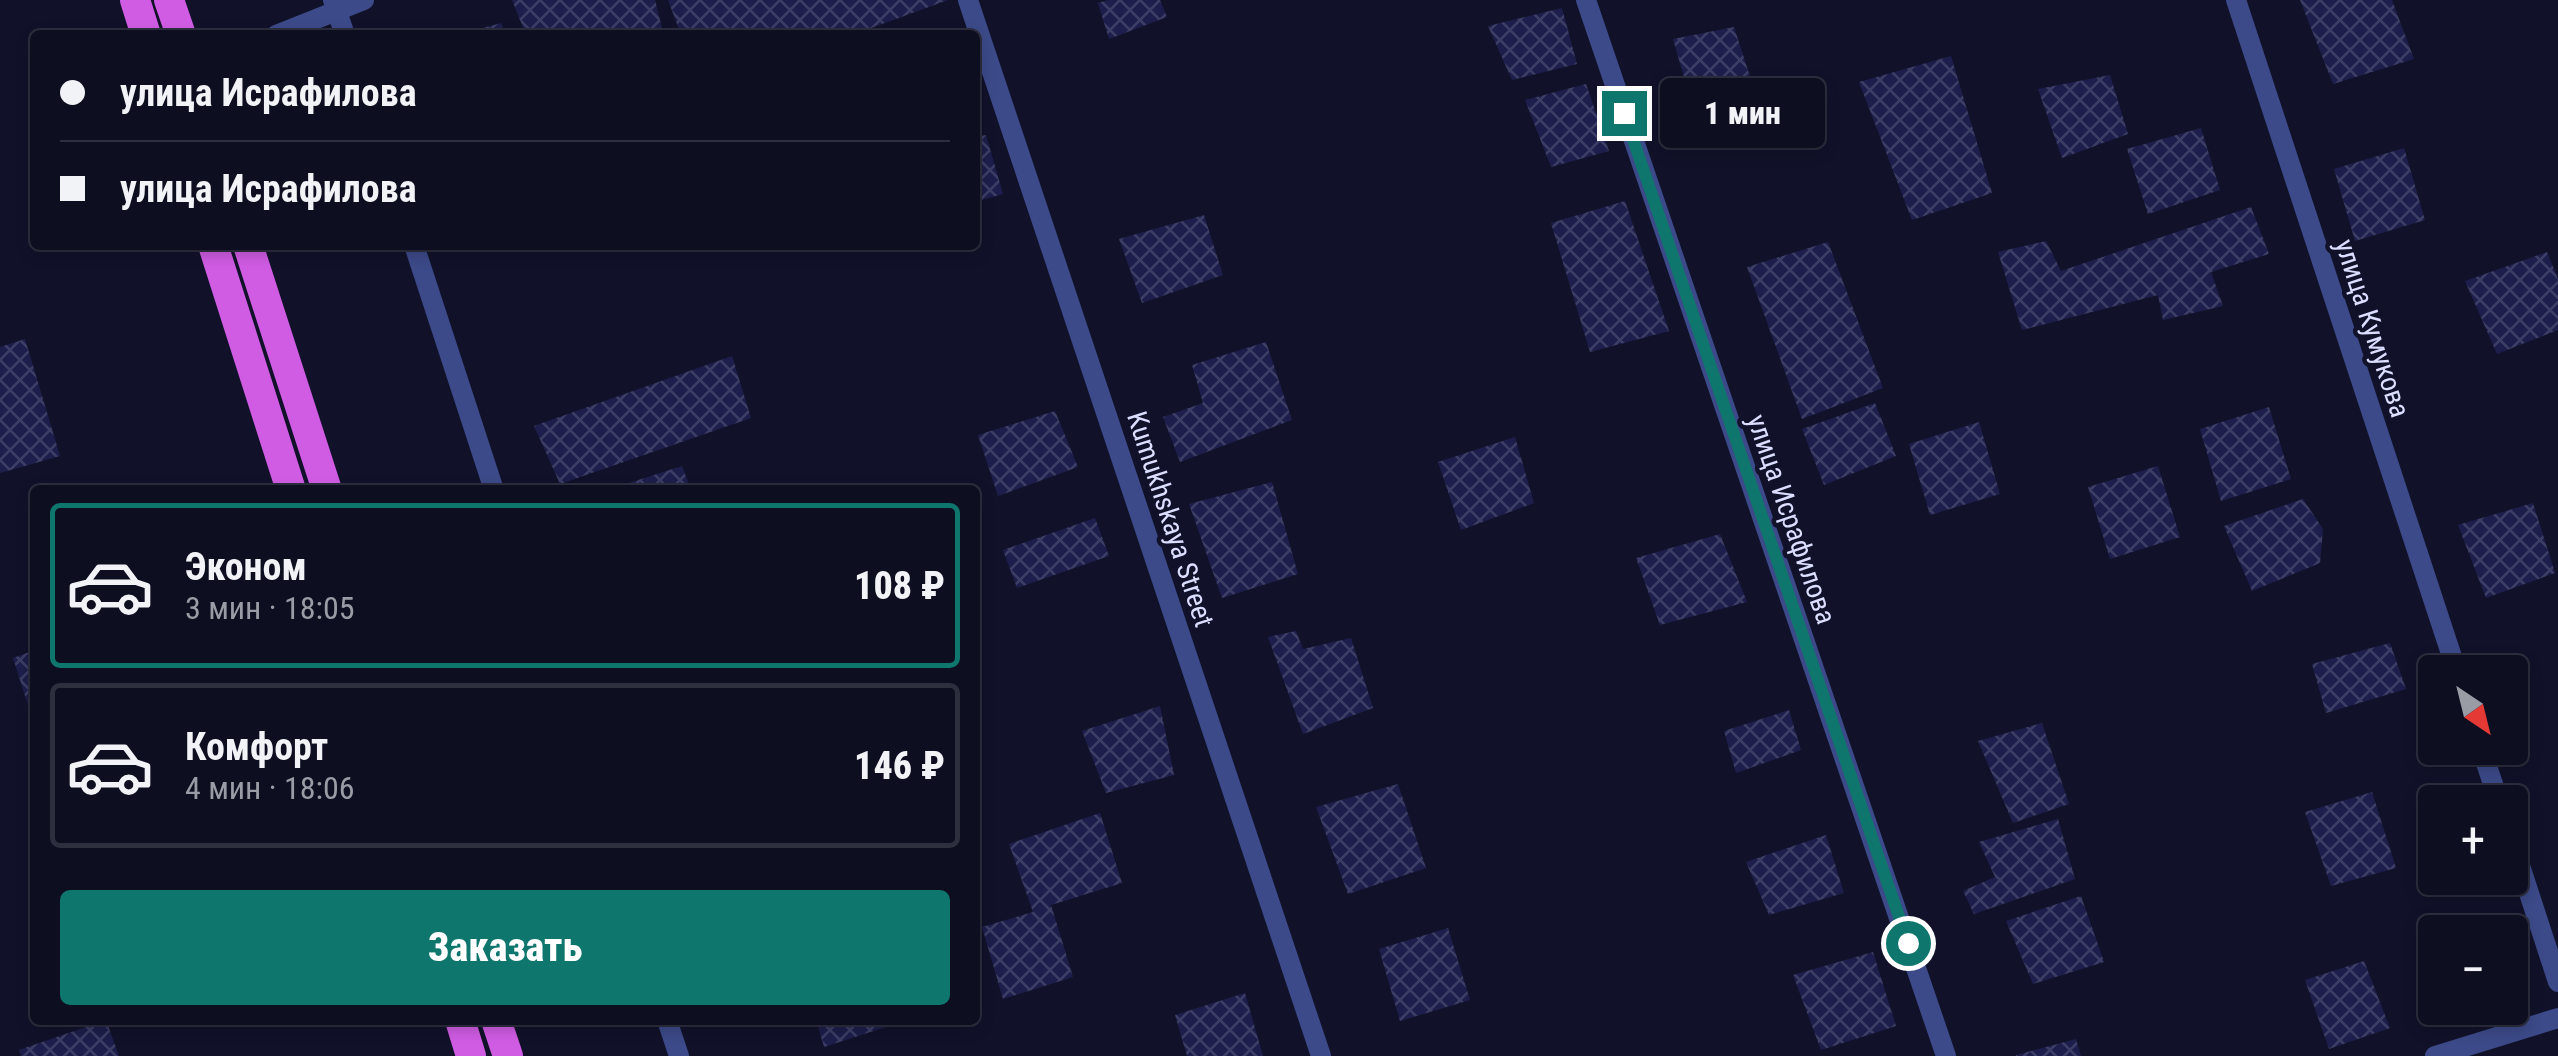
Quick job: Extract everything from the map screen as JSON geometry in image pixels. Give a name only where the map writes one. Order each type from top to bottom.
[{"type":"highway","points":[[134,0],[144,30]]},
{"type":"highway","points":[[170,0],[179,30]]},
{"type":"highway","points":[[215,250],[289,485]]},
{"type":"highway","points":[[250,250],[324,485]]},
{"type":"highway","points":[[462,1025],[472,1056]]},
{"type":"highway","points":[[498,1025],[508,1056]]},
{"type":"street","points":[[286,30],[335,5],[364,0]]},
{"type":"street","name":"Kumukhskaya Street","points":[[968,0],[978,30]]},
{"type":"street","name":"улица Исрафилова","points":[[1586,0],[1946,1056]]},
{"type":"street","name":"улица Кумукова","points":[[2236,0],[2451,655]]},
{"type":"street","points":[[335,5],[343,30]]},
{"type":"street","name":"Kumukhskaya Street","points":[[980,36],[1321,1056]]},
{"type":"street","points":[[416,250],[492,485]]},
{"type":"street","points":[[2528,890],[2558,982]]},
{"type":"street","points":[[2435,1056],[2558,1018]]},
{"type":"street","points":[[670,1025],[679,1056]]},
{"type":"building","points":[[512,0],[655,0],[662,28],[656,30],[524,30]]},
{"type":"building","points":[[668,0],[948,0],[866,30],[679,30]]},
{"type":"building","points":[[1160,0],[1167,17],[1109,39],[1098,3]]},
{"type":"building","points":[[2300,0],[2392,0],[2414,59],[2333,84]]},
{"type":"building","points":[[1562,8],[1577,64],[1512,80],[1488,26]]},
{"type":"building","points":[[501,23],[504,30],[475,30]]},
{"type":"building","points":[[1734,27],[1756,95],[1695,116],[1673,39]]},
{"type":"building","points":[[1951,56],[1992,193],[1912,220],[1859,82]]},
{"type":"building","points":[[2110,75],[2128,134],[2062,158],[2038,89]]},
{"type":"building","points":[[1586,84],[1609,151],[1551,167],[1525,100]]},
{"type":"building","points":[[2201,128],[2220,190],[2148,214],[2127,149]]},
{"type":"building","points":[[986,135],[1003,194],[980,201],[980,136]]},
{"type":"building","points":[[2404,148],[2425,220],[2355,241],[2334,169]]},
{"type":"building","points":[[1625,201],[1669,331],[1590,352],[1551,223]]},
{"type":"building","points":[[2251,207],[2269,254],[2211,272],[2223,306],[2163,320],[2158,295],[2022,330],[1998,252],[2046,241],[2061,271]]},
{"type":"building","points":[[1204,215],[1223,275],[1142,303],[1119,239]]},
{"type":"building","points":[[1828,242],[1883,388],[1802,419],[1747,267]]},
{"type":"building","points":[[2547,252],[2558,279],[2558,330],[2497,354],[2465,281]]},
{"type":"building","points":[[25,339],[60,456],[0,473],[0,347]]},
{"type":"building","points":[[1266,342],[1292,420],[1180,462],[1163,417],[1203,403],[1192,365]]},
{"type":"building","points":[[732,356],[751,418],[560,484],[534,426]]},
{"type":"building","points":[[1875,403],[1896,456],[1824,485],[1802,429]]},
{"type":"building","points":[[2269,407],[2291,479],[2221,501],[2200,429]]},
{"type":"building","points":[[1055,411],[1078,467],[998,496],[978,435]]},
{"type":"building","points":[[1979,422],[2000,494],[1930,515],[1909,444]]},
{"type":"building","points":[[1515,437],[1534,503],[1461,530],[1438,462]]},
{"type":"building","points":[[682,466],[689,485],[623,485]]},
{"type":"building","points":[[2158,466],[2180,537],[2110,559],[2088,487]]},
{"type":"building","points":[[1272,482],[1298,574],[1222,598],[1189,504]]},
{"type":"building","points":[[2303,499],[2323,529],[2320,563],[2252,591],[2224,526]]},
{"type":"building","points":[[2533,503],[2555,573],[2486,598],[2458,525]]},
{"type":"building","points":[[1095,518],[1109,556],[1017,588],[1003,550]]},
{"type":"building","points":[[1720,534],[1747,602],[1660,625],[1636,558]]},
{"type":"building","points":[[1296,631],[1303,649],[1351,638],[1373,708],[1303,734],[1268,637]]},
{"type":"building","points":[[2390,643],[2406,689],[2326,713],[2312,664]]},
{"type":"building","points":[[30,652],[30,712],[13,658]]},
{"type":"building","points":[[1160,706],[1174,775],[1106,793],[1082,731]]},
{"type":"building","points":[[1789,710],[1801,750],[1736,773],[1724,731]]},
{"type":"building","points":[[2042,723],[2069,804],[2013,823],[1978,741]]},
{"type":"building","points":[[1398,784],[1426,868],[1348,894],[1316,807]]},
{"type":"building","points":[[2372,792],[2396,868],[2331,886],[2305,812]]},
{"type":"building","points":[[1100,813],[1122,883],[1051,905],[1073,977],[1003,999],[982,927],[1033,912],[1009,844]]},
{"type":"building","points":[[2058,819],[2075,879],[1974,914],[1963,891],[1995,877],[1979,842]]},
{"type":"building","points":[[1826,835],[1844,893],[1769,915],[1746,862]]},
{"type":"building","points":[[2081,896],[2104,962],[2033,984],[2006,921]]},
{"type":"building","points":[[1448,928],[1470,1000],[1400,1021],[1379,949]]},
{"type":"building","points":[[1873,952],[1896,1026],[1821,1050],[1793,975]]},
{"type":"building","points":[[2364,961],[2390,1028],[2329,1049],[2305,980]]},
{"type":"building","points":[[1245,993],[1263,1056],[1187,1056],[1175,1015]]},
{"type":"building","points":[[92,1025],[108,1025],[119,1056],[21,1056],[19,1050]]},
{"type":"building","points":[[817,1025],[886,1025],[886,1027],[824,1047]]},
{"type":"building","points":[[2076,1039],[2081,1056],[2016,1056],[2016,1055]]},
{"type":"route","points":[[1624,113],[1908,943]]}]
